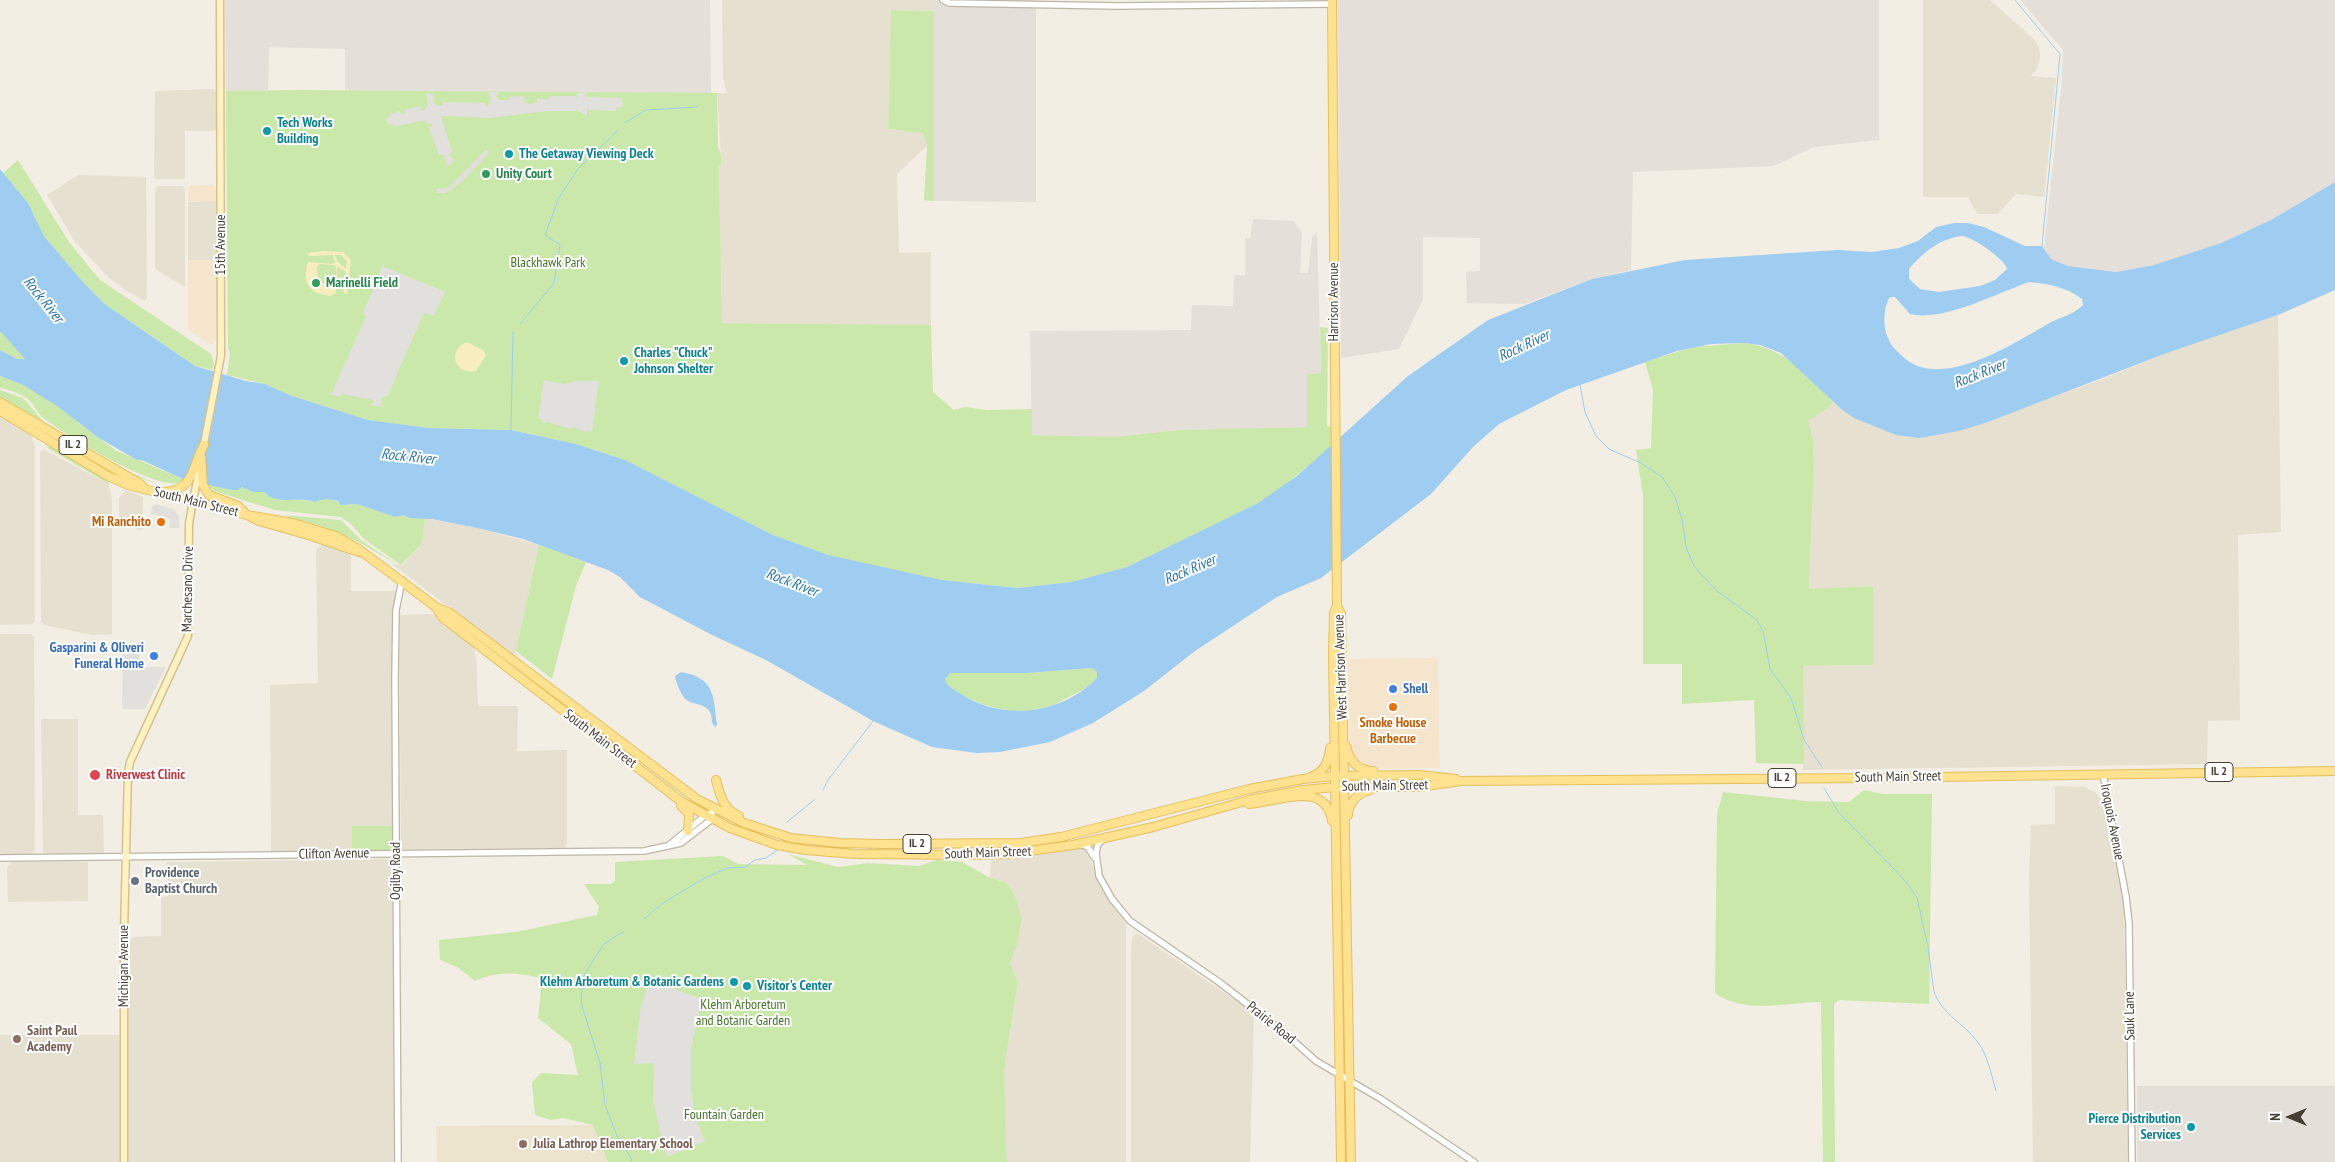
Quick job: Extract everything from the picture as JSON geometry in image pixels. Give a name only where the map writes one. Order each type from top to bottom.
[{"type":"main road","name":"15th Avenue","points":[[195,486],[221,356],[220,0]]},
{"type":"main road","name":"Harrison Avenue","points":[[1332,2],[1337,605]]},
{"type":"main road","name":"South Main Street","points":[[0,402],[139,483],[145,489]]},
{"type":"main road","name":"South Main Street","points":[[0,412],[108,476],[128,485],[248,515],[258,521],[305,534],[364,554],[402,580],[436,607],[450,613],[674,784],[712,808],[765,830],[792,838],[824,842],[983,844],[1041,840],[1257,788],[1303,780],[1334,776],[1442,776],[1461,780]]},
{"type":"main road","points":[[157,492],[174,491],[185,485],[190,479],[196,459],[204,445]]},
{"type":"main road","points":[[201,456],[202,478],[205,489],[214,497],[238,506],[248,515]]},
{"type":"main road","name":"Marchesano Drive","points":[[128,769],[188,636],[189,523],[195,486]]},
{"type":"main road","name":"West Harrison Avenue","points":[[1337,605],[1334,613],[1333,676],[1341,1162]]},
{"type":"main road","name":"West Harrison Avenue","points":[[1337,605],[1341,614],[1344,731],[1351,1162]]},
{"type":"main road","name":"South Main Street","points":[[436,607],[442,617],[656,783],[708,817],[730,828],[777,845],[829,853],[980,855],[1051,849],[1275,795],[1335,787],[1432,786],[1461,780],[2335,771]]},
{"type":"main road","points":[[1303,780],[1320,772],[1330,755],[1330,694],[1333,676]]},
{"type":"main road","points":[[1344,731],[1351,760],[1359,768],[1372,771],[1426,772],[1442,776]]},
{"type":"main road","name":"Michigan Avenue","points":[[124,1162],[128,769]]},
{"type":"main road","points":[[716,780],[722,800],[734,814],[761,824],[824,842]]},
{"type":"main road","points":[[656,783],[661,790],[687,811],[690,818],[688,831]]},
{"type":"main road","points":[[1346,907],[1348,810],[1358,795],[1364,791],[1383,787]]},
{"type":"main road","points":[[1232,805],[1256,804],[1304,795],[1315,797],[1323,802],[1329,811],[1335,843]]},
{"type":"street","points":[[943,0],[949,3],[1117,6],[1332,2]]},
{"type":"street","name":"Ogilby Road","points":[[398,1162],[396,620],[402,580]]},
{"type":"street","name":"Iroquois Avenue","points":[[2103,774],[2121,871]]},
{"type":"street","name":"Clifton Avenue","points":[[0,858],[644,851],[668,847],[686,840],[708,817],[712,808]]},
{"type":"street","name":"Clifton Avenue","points":[[668,847],[708,817]]},
{"type":"street","points":[[1096,859],[1098,844],[1106,837]]},
{"type":"street","points":[[1078,844],[1088,847],[1096,859]]},
{"type":"street","name":"Prairie Road","points":[[1096,859],[1105,888],[1130,921],[1219,982],[1286,1034],[1316,1061],[1381,1099],[1474,1162]]},
{"type":"street","name":"Sauk Lane","points":[[2121,871],[2129,923],[2132,1162]]},
{"type":"shaded area","points":[[225,0],[710,0],[711,93],[345,91],[345,49],[269,47],[268,90],[299,90],[226,91]]},
{"type":"shaded area","points":[[722,0],[934,0],[934,11],[891,10],[888,129],[923,133],[927,146],[897,174],[899,253],[931,252],[931,325],[722,323],[719,165],[721,154],[717,93],[727,93],[723,78]]},
{"type":"shaded area","points":[[934,0],[1036,0],[1036,202],[934,201]]},
{"type":"shaded area","points":[[1338,0],[1879,0],[1879,140],[1814,147],[1774,166],[1633,172],[1631,270],[1592,279],[1524,304],[1467,303],[1466,272],[1480,271],[1480,238],[1423,237],[1423,299],[1399,349],[1341,358]]},
{"type":"shaded area","points":[[1923,0],[1990,0],[2035,40],[2039,47],[2040,57],[2037,69],[2031,76],[2056,78],[2044,197],[2016,194],[1998,214],[1977,214],[1968,197],[1923,197]]},
{"type":"shaded area","points":[[2020,0],[2335,0],[2335,182],[2271,220],[2221,243],[2154,265],[2116,272],[2068,266],[2051,259],[2044,249],[2062,80],[2063,50]]},
{"type":"shaded area","points":[[213,89],[217,93],[217,128],[213,131],[185,131],[185,179],[156,179],[154,176],[155,91]]},
{"type":"shaded area","points":[[488,92],[499,92],[496,97],[498,100],[508,100],[509,97],[517,96],[525,97],[523,102],[531,104],[537,102],[537,98],[548,100],[551,96],[576,96],[577,100],[577,93],[587,92],[584,99],[586,97],[622,98],[623,107],[617,107],[616,111],[590,110],[587,108],[587,116],[576,109],[575,111],[548,111],[489,118],[441,116],[452,152],[449,153],[450,157],[455,160],[448,167],[443,155],[439,155],[429,128],[432,126],[431,123],[427,124],[425,120],[393,127],[392,123],[388,125],[386,118],[390,117],[390,114],[400,111],[402,115],[405,113],[404,110],[420,106],[422,111],[425,110],[428,104],[426,93],[434,95],[434,103],[437,105],[442,106],[443,102],[485,103],[488,106],[491,99]]},
{"type":"shaded area","points":[[486,150],[489,153],[460,183],[446,193],[437,193],[436,189],[448,188]]},
{"type":"shaded area","points":[[78,175],[146,177],[147,297],[145,301],[125,290],[106,275],[75,242],[47,195]]},
{"type":"shaded area","points":[[214,185],[217,189],[218,201],[188,201],[189,186]]},
{"type":"shaded area","points":[[158,186],[183,186],[185,189],[185,287],[155,269],[155,190]]},
{"type":"shaded area","points":[[218,201],[218,260],[188,260],[188,202]]},
{"type":"shaded area","points":[[1253,219],[1293,221],[1302,233],[1300,273],[1308,273],[1312,238],[1317,233],[1321,373],[1307,374],[1307,427],[1178,430],[1114,437],[1032,435],[1030,331],[1191,330],[1192,305],[1233,306],[1234,275],[1245,275],[1245,238],[1250,238]]},
{"type":"shaded area","points":[[188,260],[218,260],[216,340],[214,344],[210,344],[188,330]]},
{"type":"shaded area","points":[[382,266],[445,292],[434,316],[424,313],[387,397],[383,396],[381,399],[382,405],[385,407],[370,405],[373,403],[373,400],[341,394],[340,397],[329,394],[332,393],[366,316],[363,314]]},
{"type":"shaded area","points":[[2278,315],[2281,532],[2238,535],[2240,720],[2208,721],[2207,764],[1803,770],[1803,666],[1873,665],[1873,586],[1809,590],[1814,462],[1813,440],[1807,421],[1834,403],[1840,408],[1959,431],[2103,379],[2164,354]]},
{"type":"shaded area","points":[[544,380],[563,384],[577,381],[599,381],[592,432],[587,430],[586,433],[574,427],[571,429],[548,422],[543,423],[542,419],[538,418]]},
{"type":"shaded area","points":[[0,415],[30,433],[35,446],[35,621],[32,624],[0,625]]},
{"type":"shaded area","points":[[43,449],[109,484],[112,499],[112,634],[92,635],[45,625],[41,622],[40,453]]},
{"type":"shaded area","points":[[126,490],[143,497],[142,531],[119,522],[119,498]]},
{"type":"shaded area","points":[[156,504],[174,509],[179,517],[180,528],[169,528],[170,519],[151,514],[152,507]]},
{"type":"shaded area","points":[[425,518],[477,528],[539,545],[515,657],[392,564],[401,565],[422,544]]},
{"type":"shaded area","points":[[328,544],[351,555],[351,591],[396,591],[393,610],[393,826],[353,826],[352,851],[271,852],[270,685],[318,683],[316,554],[317,549],[322,545]]},
{"type":"shaded area","points":[[434,614],[474,647],[478,706],[518,706],[517,751],[567,750],[567,843],[565,848],[401,849],[399,615]]},
{"type":"shaded area","points":[[0,634],[31,634],[34,637],[35,850],[32,854],[0,854]]},
{"type":"shaded area","points":[[123,647],[139,647],[139,667],[166,667],[145,709],[122,709]]},
{"type":"shaded area","points":[[1438,658],[1440,768],[1372,769],[1361,764],[1352,754],[1350,742],[1347,659]]},
{"type":"shaded area","points":[[41,719],[78,719],[78,815],[103,815],[104,854],[47,854],[43,852]]},
{"type":"shaded area","points":[[2055,786],[2084,787],[2095,792],[2102,800],[2117,860],[2124,907],[2128,1162],[2033,1162],[2029,881],[2031,825],[2055,824]]},
{"type":"shaded area","points":[[1078,846],[1085,849],[1108,899],[1126,924],[1126,1162],[1007,1162],[1004,1071],[1018,983],[1010,963],[1016,948],[1014,893],[1005,882],[990,878],[991,861]]},
{"type":"shaded area","points":[[388,859],[392,861],[393,865],[394,1162],[127,1162],[126,943],[133,937],[161,936],[161,897],[168,896],[167,862]]},
{"type":"shaded area","points":[[12,862],[88,862],[88,901],[8,902],[7,868]]},
{"type":"shaded area","points":[[1137,933],[1254,1013],[1250,1162],[1131,1162],[1131,962],[1132,937]]},
{"type":"shaded area","points":[[650,980],[702,999],[691,1049],[691,1087],[695,1116],[705,1141],[667,1157],[653,1098],[654,1063],[634,1064],[641,1005]]},
{"type":"shaded area","points":[[0,1035],[121,1035],[121,1162],[0,1162]]},
{"type":"shaded area","points":[[2137,1086],[2335,1086],[2335,1162],[2137,1162]]},
{"type":"shaded area","name":"Julia Lathrop Elementary School","points":[[604,1125],[615,1162],[437,1162],[436,1126]]},
{"type":"green space","points":[[891,10],[934,11],[934,201],[924,200],[927,146],[923,133],[888,129]]},
{"type":"green space","name":"Blackhawk Park","points":[[226,91],[717,93],[718,147],[721,154],[721,164],[719,166],[722,323],[931,325],[933,392],[954,410],[965,407],[987,410],[1032,409],[1032,435],[1114,437],[1178,430],[1307,427],[1307,374],[1321,373],[1320,327],[1328,328],[1327,426],[1331,427],[1332,446],[1280,489],[1258,503],[1127,567],[1071,582],[1018,588],[942,580],[828,556],[773,535],[625,460],[576,444],[511,430],[429,428],[368,420],[292,396],[265,384],[227,375],[230,353],[228,348]]},
{"type":"green space","points":[[18,160],[69,242],[100,280],[211,354],[214,365],[212,370],[195,366],[106,305],[82,281],[44,236],[28,203],[3,173]]},
{"type":"green space","points":[[0,331],[26,359],[17,359],[0,350]]},
{"type":"green space","points":[[1744,343],[1759,346],[1784,357],[1804,373],[1834,403],[1808,421],[1813,440],[1814,462],[1809,589],[1873,586],[1873,665],[1803,666],[1804,764],[1756,763],[1754,700],[1682,704],[1682,664],[1643,664],[1643,496],[1636,450],[1651,448],[1653,390],[1645,362],[1693,347]]},
{"type":"green space","points":[[0,376],[23,385],[57,406],[115,450],[185,480],[175,483],[158,481],[138,473],[94,450],[46,420],[25,397],[13,391],[0,388]]},
{"type":"green space","points":[[0,390],[23,398],[43,421],[91,451],[0,397]]},
{"type":"green space","points":[[5,409],[131,482],[109,472]]},
{"type":"green space","points":[[52,446],[107,479],[109,484],[46,447]]},
{"type":"green space","points":[[117,466],[159,485],[130,474]]},
{"type":"green space","points":[[207,484],[232,490],[238,490],[242,487],[253,492],[264,492],[281,500],[315,502],[319,498],[338,501],[340,505],[357,504],[395,517],[404,515],[409,518],[425,518],[422,544],[401,565],[364,539],[350,523],[340,517],[275,510],[214,491]]},
{"type":"green space","points":[[284,515],[341,520],[361,540],[398,565],[357,541],[327,528]]},
{"type":"green space","points":[[539,545],[586,562],[576,586],[552,679],[516,651]]},
{"type":"green space","points":[[1092,668],[1097,672],[1098,678],[1086,688],[1053,705],[1029,711],[1005,710],[980,703],[954,690],[945,679],[950,673],[1027,673]]},
{"type":"green space","points":[[1864,790],[1883,794],[1932,794],[1929,1004],[1839,1000],[1834,1004],[1835,1162],[1823,1162],[1821,1002],[1752,1006],[1727,1000],[1715,993],[1717,814],[1723,792],[1806,801],[1849,802]]},
{"type":"green space","points":[[352,826],[393,826],[392,848],[389,850],[352,851]]},
{"type":"green space","name":"Klehm Arboretum and Botanic Garden","points":[[788,854],[838,867],[868,863],[919,866],[937,860],[962,862],[990,878],[1005,882],[1014,893],[1022,919],[1016,948],[1010,963],[1018,982],[1004,1071],[1007,1162],[608,1162],[593,1125],[563,1118],[551,1120],[535,1115],[532,1082],[541,1073],[578,1075],[571,1044],[538,1018],[542,979],[525,975],[500,974],[475,981],[457,967],[440,960],[439,940],[516,932],[597,915],[599,907],[584,884],[610,884],[615,881],[615,862],[723,856],[738,864],[807,865]]},
{"type":"sand","points":[[323,251],[343,252],[351,260],[347,294],[343,292],[346,272],[339,267],[337,268],[336,293],[330,296],[317,293],[310,287],[306,279],[308,262],[333,264],[335,262],[333,255],[308,256],[309,253]],"holes":[[[335,255],[341,255],[347,261],[346,269],[337,261]],[[320,264],[336,267],[336,282],[333,285],[318,283],[317,267]]]},
{"type":"sand","points":[[467,342],[483,350],[486,355],[476,371],[462,370],[456,361],[457,350]]},
{"type":"water","name":"Rock River","points":[[0,169],[28,203],[44,236],[82,281],[106,305],[195,366],[246,381],[265,384],[292,396],[368,420],[429,428],[511,430],[576,444],[625,460],[773,535],[828,555],[942,580],[1018,588],[1071,582],[1127,567],[1258,503],[1297,476],[1408,376],[1488,320],[1592,279],[1685,260],[1837,250],[1872,252],[1899,248],[1918,241],[1936,227],[1954,223],[1968,223],[1984,227],[2025,246],[2042,246],[2051,259],[2068,266],[2116,272],[2154,265],[2221,243],[2271,220],[2335,182],[2335,290],[2278,315],[2164,354],[1988,422],[1959,431],[1919,438],[1896,435],[1854,418],[1840,408],[1781,353],[1760,345],[1744,343],[1711,344],[1677,351],[1566,390],[1499,424],[1473,447],[1431,494],[1321,578],[1277,597],[1195,651],[1144,691],[1093,723],[1050,742],[1000,752],[976,753],[932,747],[873,721],[766,660],[712,635],[640,597],[620,577],[608,570],[523,539],[432,519],[409,518],[404,515],[395,517],[357,504],[340,505],[338,501],[329,499],[315,502],[309,500],[274,499],[264,492],[253,492],[242,487],[238,490],[232,490],[185,480],[144,461],[135,459],[99,438],[57,406],[23,385],[0,376],[0,350],[17,359],[25,359],[0,331]],"holes":[[[1962,236],[1988,249],[2001,260],[2007,269],[1995,280],[1980,286],[1939,292],[1920,289],[1909,279],[1909,269],[1932,247],[1954,237]],[[2029,282],[2057,287],[2070,292],[2082,299],[2083,305],[2074,312],[2051,322],[1995,353],[1975,362],[1955,367],[1935,369],[1917,366],[1896,350],[1886,334],[1885,312],[1890,297],[1895,297],[1910,314],[1938,314],[1970,305]],[[1092,668],[1097,672],[1097,678],[1067,700],[1032,710],[1014,711],[978,703],[952,688],[945,679],[950,673],[1027,673]]]},
{"type":"water","points":[[681,672],[701,679],[711,690],[715,706],[717,725],[715,727],[708,710],[703,706],[688,701],[682,694],[675,676]]},
{"type":"waterway","points":[[2015,0],[2060,54],[2042,246]]},
{"type":"waterway","points":[[624,123],[646,110],[697,107]]},
{"type":"waterway","points":[[520,324],[554,283],[560,245],[545,235],[559,198],[577,170],[617,131]]},
{"type":"waterway","points":[[511,430],[513,332]]},
{"type":"waterway","points":[[1580,384],[1585,412],[1596,436],[1609,449],[1641,463],[1662,477],[1675,497],[1682,519],[1686,547],[1694,566],[1716,590],[1757,620],[1763,631],[1770,669],[1791,698],[1804,740],[1822,767]]},
{"type":"waterway","points":[[823,790],[828,780],[873,721]]},
{"type":"waterway","points":[[1824,788],[1839,813],[1894,869],[1917,898],[1928,947],[1934,992],[1947,1012],[1981,1046],[1989,1065],[1996,1091]]},
{"type":"waterway","points":[[787,822],[814,800]]},
{"type":"waterway","points":[[644,919],[663,903],[701,880],[727,868],[745,867],[755,860],[766,858],[779,849]]},
{"type":"waterway","points":[[624,931],[604,944],[585,973],[581,995],[582,1006],[600,1063],[605,1105],[618,1138],[632,1162]]},
{"type":"place","name":"Tech Works Building","points":[[267,131]]},
{"type":"place","name":"The Getaway Viewing Deck","points":[[509,154]]},
{"type":"place","name":"Unity Court","points":[[486,174]]},
{"type":"place","name":"Marinelli Field","points":[[316,283]]},
{"type":"place","name":"Charles \"Chuck\" Johnson Shelter","points":[[624,361]]},
{"type":"place","name":"Mi Ranchito","points":[[161,522]]},
{"type":"place","name":"Gasparini & Oliveri Funeral Home","points":[[154,656]]},
{"type":"place","name":"Shell","points":[[1393,689]]},
{"type":"place","name":"Smoke House Barbecue","points":[[1393,707]]},
{"type":"place","name":"Riverwest Clinic","points":[[95,775]]},
{"type":"place","name":"Providence Baptist Church","points":[[135,881]]},
{"type":"place","name":"Klehm Arboretum & Botanic Gardens","points":[[734,982]]},
{"type":"place","name":"Visitor's Center","points":[[747,986]]},
{"type":"place","name":"Saint Paul Academy","points":[[17,1039]]},
{"type":"place","name":"Pierce Distribution Services","points":[[2191,1127]]},
{"type":"place","name":"Julia Lathrop Elementary School","points":[[523,1144]]},
{"type":"park label","name":"Fountain Garden","points":[[724,1115]]}]
